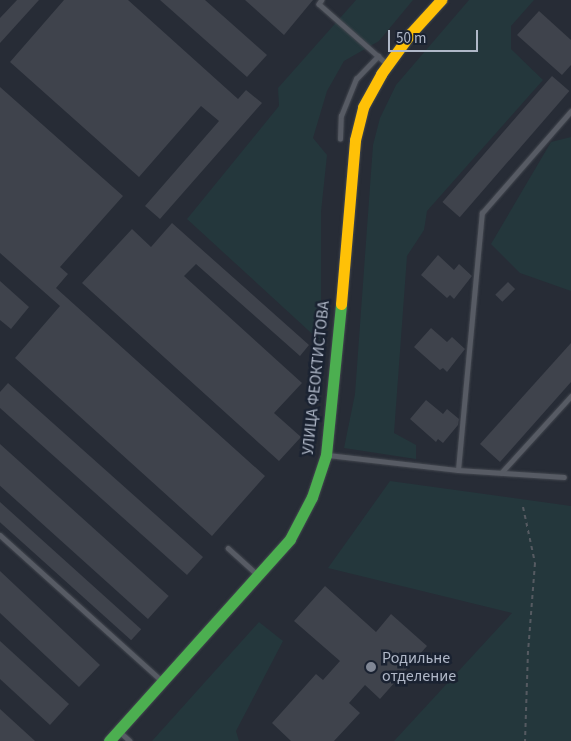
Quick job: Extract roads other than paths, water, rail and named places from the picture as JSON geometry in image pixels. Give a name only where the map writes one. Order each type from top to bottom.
[{"type":"street","name":"УЛИЦА ФЕОКТИСТОВА","points":[[109,741],[290,539],[312,497],[326,455],[355,140],[363,107],[388,65],[411,33],[442,0]]},
{"type":"lane","points":[[322,0],[319,4],[388,65]]},
{"type":"lane","points":[[340,139],[341,116],[356,78],[378,56]]},
{"type":"lane","points":[[458,470],[482,213],[571,111]]},
{"type":"lane","points":[[501,474],[571,396]]},
{"type":"lane","points":[[326,455],[501,474],[564,477]]},
{"type":"lane","points":[[0,535],[163,682]]},
{"type":"lane","points":[[228,548],[258,576]]},
{"type":"lane","points":[[119,730],[130,741]]},
{"type":"place","name":"Родильне отделение","points":[[371,667]]}]
